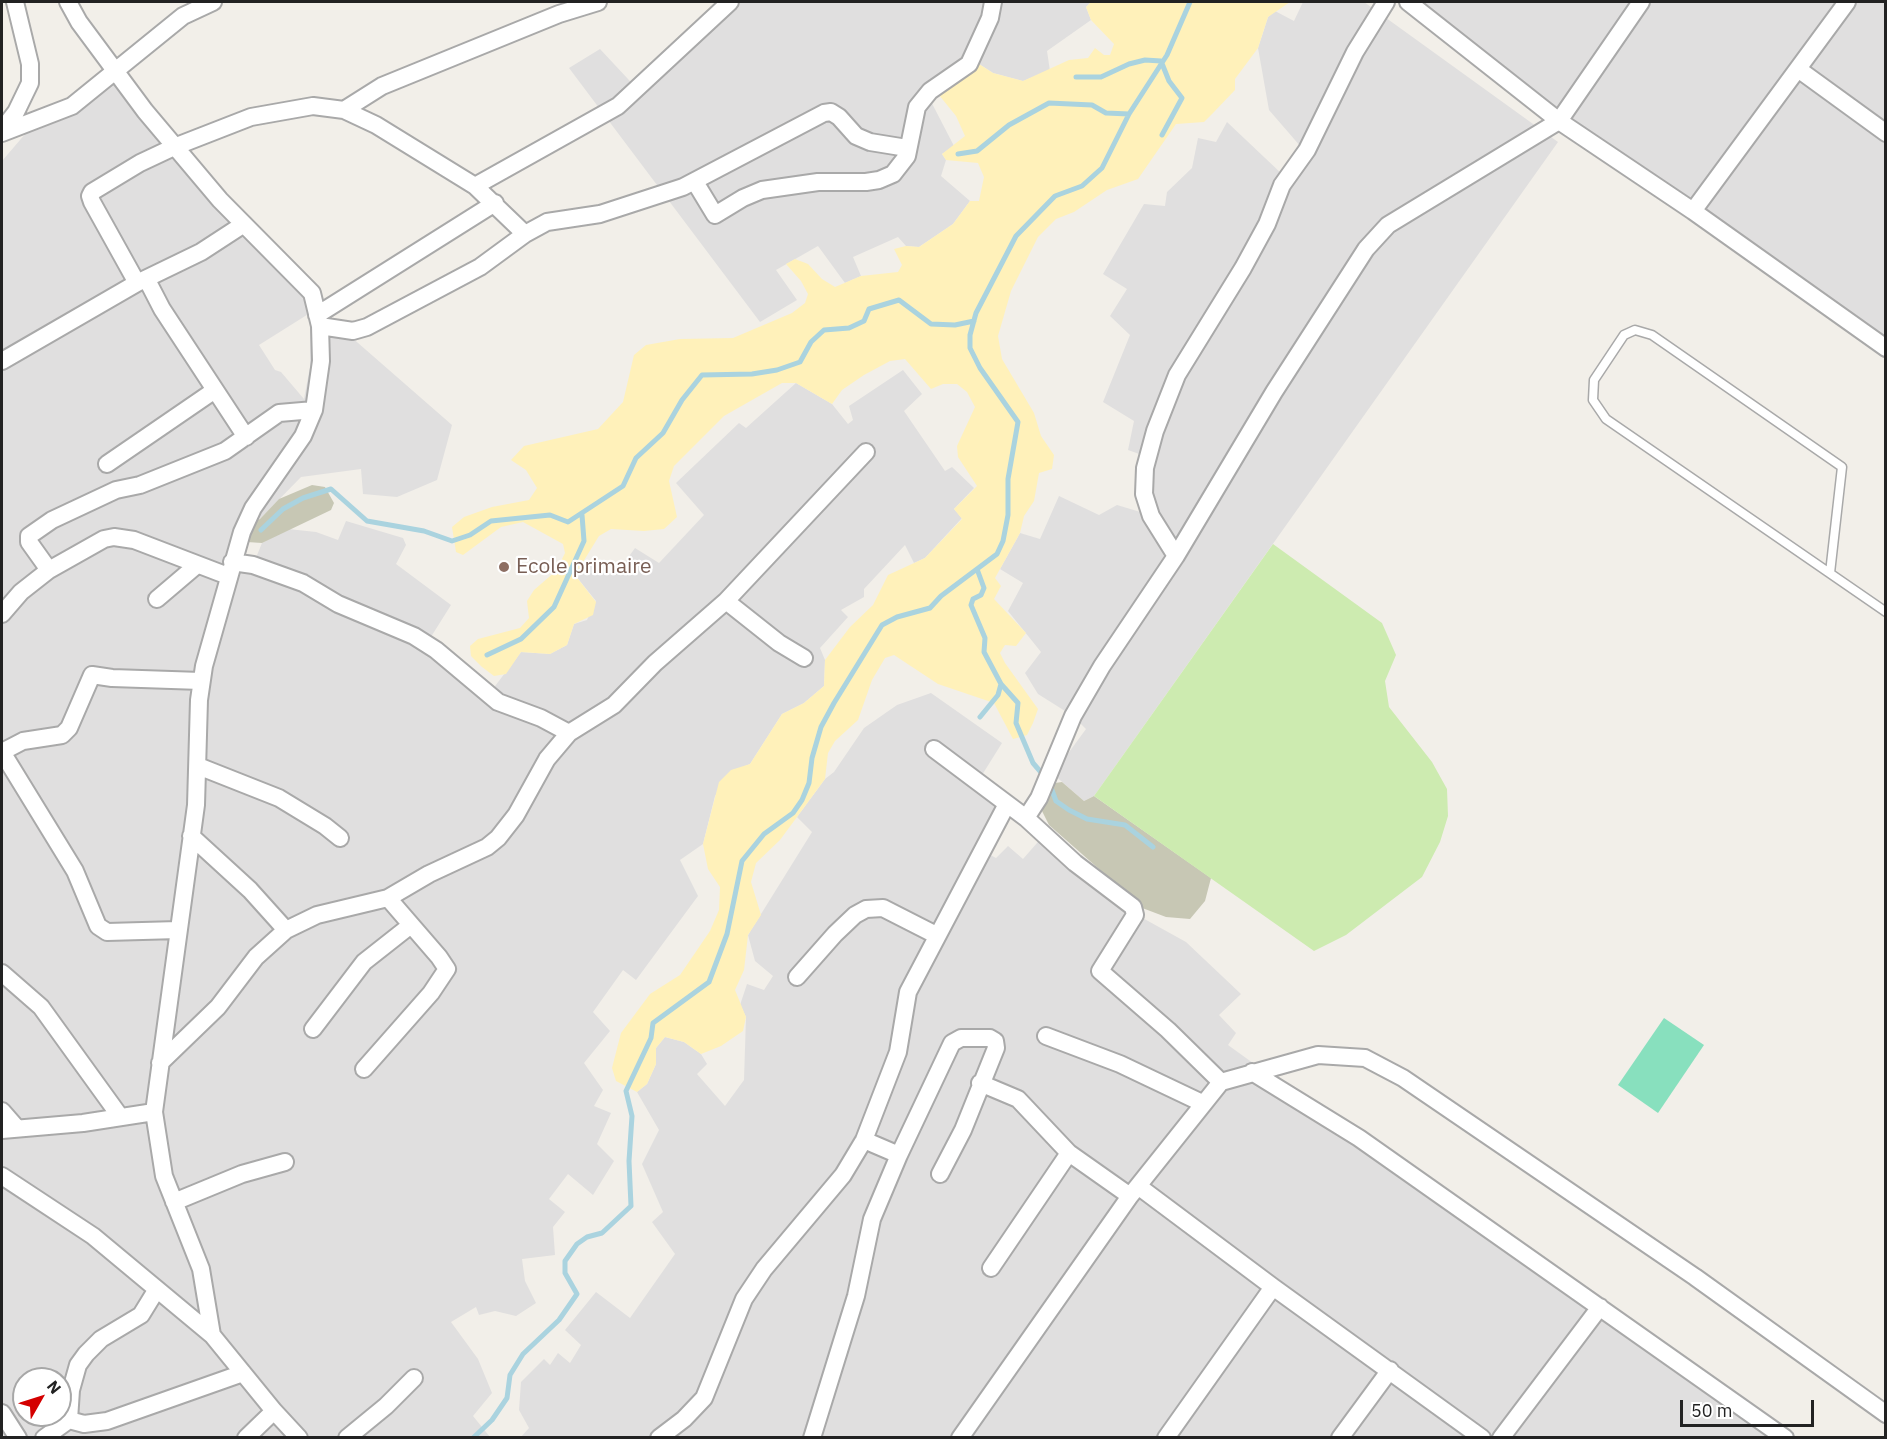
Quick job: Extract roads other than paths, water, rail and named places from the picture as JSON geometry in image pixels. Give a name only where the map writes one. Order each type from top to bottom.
[{"type":"street","points":[[2,131],[16,112],[30,83],[28,57],[15,2]]},
{"type":"street","points":[[68,2],[79,22],[114,71],[174,147],[220,200],[312,292],[319,320],[321,361],[314,410],[303,436],[253,508],[230,569],[201,681],[196,805],[154,1112],[164,1176],[201,1269],[212,1335]]},
{"type":"street","points":[[2,131],[72,106],[183,16],[213,2]]},
{"type":"street","points":[[344,110],[382,86],[556,8],[598,2]]},
{"type":"street","points":[[475,186],[618,106],[730,2]]},
{"type":"street","points":[[695,182],[716,215],[743,198],[782,186],[879,180],[893,174],[903,164],[917,107],[930,90],[969,64],[990,18],[993,2]]},
{"type":"street","points":[[1176,556],[1151,516],[1144,494],[1148,457],[1176,375],[1243,268],[1267,224],[1282,185],[1307,150],[1355,52],[1386,2]]},
{"type":"street","points":[[1408,2],[1559,121],[1693,211],[1886,348]]},
{"type":"street","points":[[1026,818],[1039,798],[1073,716],[1096,676],[1176,556],[1274,392],[1366,249],[1388,225],[1559,121],[1641,2]]},
{"type":"street","points":[[1693,211],[1847,2]]},
{"type":"street","points":[[1798,69],[1886,133]]},
{"type":"street","points":[[246,437],[142,281],[90,196],[92,192],[140,163],[251,117],[313,106],[344,110],[376,125],[475,186],[525,234]]},
{"type":"street","points":[[319,320],[353,331],[368,327],[480,267],[525,234],[547,222],[600,214],[695,182],[824,113],[831,112],[839,117],[856,136],[870,142],[907,148]]},
{"type":"street","points":[[319,320],[495,203]]},
{"type":"street","points":[[3,355],[201,252],[244,224]]},
{"type":"street","points":[[107,464],[215,390]]},
{"type":"street","points":[[49,570],[29,542],[29,536],[33,532],[100,497],[140,485],[225,451],[279,413],[314,410]]},
{"type":"street","points":[[160,1063],[218,1007],[256,957],[286,930],[316,915],[388,898],[429,874],[487,847],[498,838],[516,815],[547,759],[568,733],[614,705],[655,663],[726,601],[866,453]]},
{"type":"street","points":[[2,614],[21,592],[49,570],[104,539],[114,537],[134,540],[197,565],[230,569],[253,565],[303,583],[338,604],[414,636],[435,650],[487,696],[568,733]]},
{"type":"street","points":[[157,599],[197,565]]},
{"type":"street","points":[[726,601],[779,643],[804,658]]},
{"type":"street","points":[[178,930],[107,932],[98,926],[75,871],[2,752],[23,741],[62,735],[69,728],[92,675],[112,678],[201,681]]},
{"type":"street","points":[[934,749],[1026,818],[1075,863],[1133,907],[1135,915],[1100,971],[1175,1036],[1221,1082]]},
{"type":"street","points":[[198,766],[279,798],[325,826],[340,838]]},
{"type":"street","points":[[659,1437],[684,1419],[704,1398],[744,1299],[764,1269],[843,1175],[864,1140],[898,1052],[908,992],[1007,804]]},
{"type":"street","points":[[191,836],[250,890],[286,930]]},
{"type":"street","points":[[364,1069],[431,993],[447,969],[388,898]]},
{"type":"street","points":[[797,977],[835,934],[855,915],[866,909],[883,908],[936,935]]},
{"type":"street","points":[[313,1029],[364,962],[411,925]]},
{"type":"street","points":[[2,973],[41,1006],[119,1115]]},
{"type":"street","points":[[1046,1036],[1120,1064],[1202,1103]]},
{"type":"street","points":[[812,1437],[856,1296],[872,1219],[899,1155],[952,1043],[956,1040],[990,1038],[995,1041],[996,1048],[963,1130],[940,1174]]},
{"type":"street","points":[[960,1437],[1134,1191],[1221,1082],[1318,1055],[1365,1058],[1403,1078],[1695,1277],[1886,1414]]},
{"type":"street","points":[[1252,1072],[1359,1138],[1785,1437]]},
{"type":"street","points":[[980,1083],[1026,1104],[1069,1153],[1134,1191],[1273,1287],[1482,1437]]},
{"type":"street","points":[[2,1111],[9,1129],[83,1123],[119,1115],[154,1112]]},
{"type":"street","points":[[864,1140],[899,1155]]},
{"type":"street","points":[[992,1268],[1069,1153]]},
{"type":"street","points":[[174,1202],[242,1174],[285,1162]]},
{"type":"street","points":[[2,1176],[93,1236],[212,1335],[274,1411],[299,1437]]},
{"type":"street","points":[[1166,1437],[1273,1287]]},
{"type":"street","points":[[72,1384],[78,1365],[101,1339],[146,1309],[158,1289]]},
{"type":"street","points":[[1501,1437],[1600,1307]]},
{"type":"street","points":[[1340,1437],[1390,1370]]},
{"type":"street","points":[[72,1421],[84,1424],[107,1421],[243,1373]]},
{"type":"street","points":[[347,1437],[386,1406],[414,1378]]},
{"type":"street","points":[[246,1437],[274,1411]]},
{"type":"street","points":[[2,1413],[18,1437]]},
{"type":"street","points":[[44,1437],[59,1427]]},
{"type":"lane","points":[[1830,573],[1842,466],[1652,335],[1635,330],[1624,335],[1594,380],[1593,400],[1606,419],[1886,612]]},
{"type":"waterway","points":[[473,1438],[492,1420],[507,1398],[510,1375],[523,1354],[559,1320],[577,1294],[565,1273],[565,1261],[577,1244],[587,1237],[602,1233],[631,1206],[629,1161],[632,1116],[626,1091],[651,1038],[653,1023],[709,982],[727,934],[742,861],[764,834],[793,813],[802,800],[809,783],[812,758],[821,727],[834,703],[882,625],[897,617],[930,608],[941,596],[997,554],[1003,541],[1008,515],[1008,479],[1018,422],[980,368],[970,348],[970,335],[976,313],[1016,236],[1055,196],[1082,186],[1102,168],[1129,114],[1167,55],[1190,2]]},
{"type":"waterway","points":[[1076,77],[1101,77],[1129,64],[1145,60],[1161,61],[1169,81],[1182,98],[1162,135]]},
{"type":"waterway","points":[[958,154],[977,151],[1009,125],[1049,103],[1092,105],[1106,113],[1129,114]]},
{"type":"waterway","points":[[261,530],[283,509],[303,498],[331,489],[367,521],[424,531],[452,541],[470,535],[491,521],[550,515],[568,522],[623,486],[636,458],[663,433],[682,400],[702,375],[752,374],[777,370],[800,362],[811,342],[824,330],[849,328],[864,321],[869,309],[899,300],[931,324],[955,325],[974,321]]},
{"type":"waterway","points":[[487,655],[521,639],[554,607],[584,541],[582,515]]},
{"type":"waterway","points":[[977,569],[984,588],[981,595],[973,599],[971,605],[985,638],[984,652],[1001,684],[998,695],[980,717]]},
{"type":"waterway","points":[[1001,684],[1018,703],[1016,723],[1033,763],[1045,777]]},
{"type":"waterway","points":[[1050,785],[1056,801],[1069,810],[1087,819],[1125,825],[1153,847]]},
{"type":"place","name":"Ecole primaire","points":[[504,567]]}]
